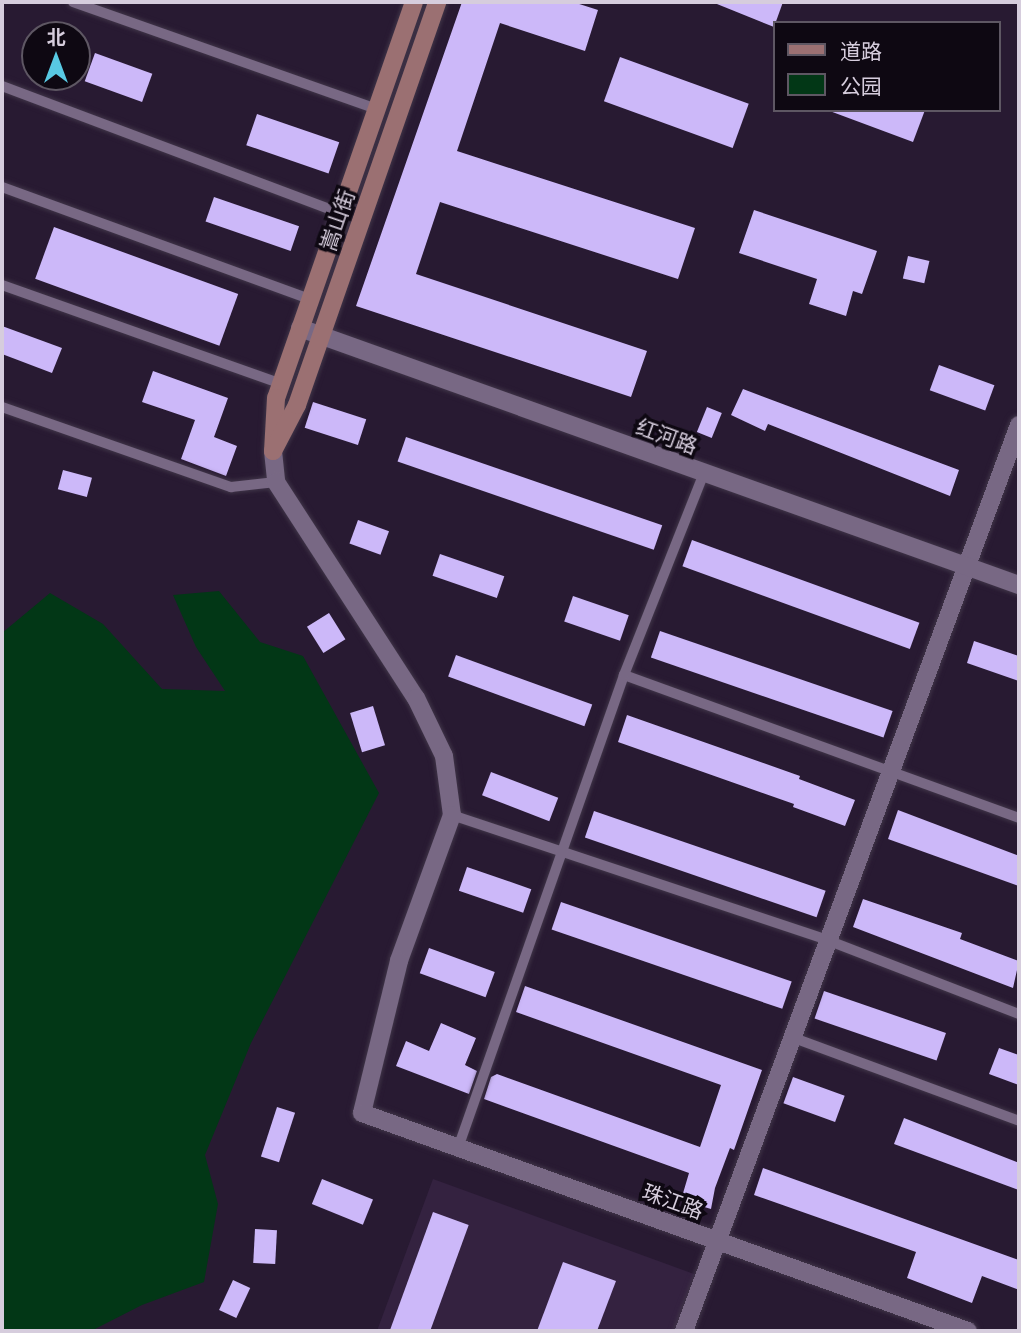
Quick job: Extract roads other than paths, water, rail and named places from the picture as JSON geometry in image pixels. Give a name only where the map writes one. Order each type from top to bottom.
[{"type":"main road","name":"嵩山街","points":[[272,451],[281,384],[414,2]]},
{"type":"main road","name":"嵩山街","points":[[272,451],[297,405],[438,2]]},
{"type":"street","name":"红河路","points":[[300,328],[1019,585]]},
{"type":"street","points":[[684,1331],[1019,425]]},
{"type":"street","name":"嵩山街","points":[[272,451],[276,482]]},
{"type":"street","points":[[276,482],[416,698],[444,756],[452,815]]},
{"type":"street","name":"珠江路","points":[[452,815],[399,961],[362,1113],[968,1331]]},
{"type":"lane","points":[[73,2],[377,109]]},
{"type":"lane","points":[[2,86],[340,213]]},
{"type":"lane","points":[[2,187],[310,299]]},
{"type":"lane","points":[[2,285],[281,384]]},
{"type":"lane","points":[[2,407],[230,487],[276,482]]},
{"type":"lane","points":[[458,1148],[624,675],[705,473]]},
{"type":"lane","points":[[624,675],[1019,818]]},
{"type":"lane","points":[[452,815],[827,940],[1019,1014]]},
{"type":"lane","points":[[794,1038],[1019,1121]]}]
